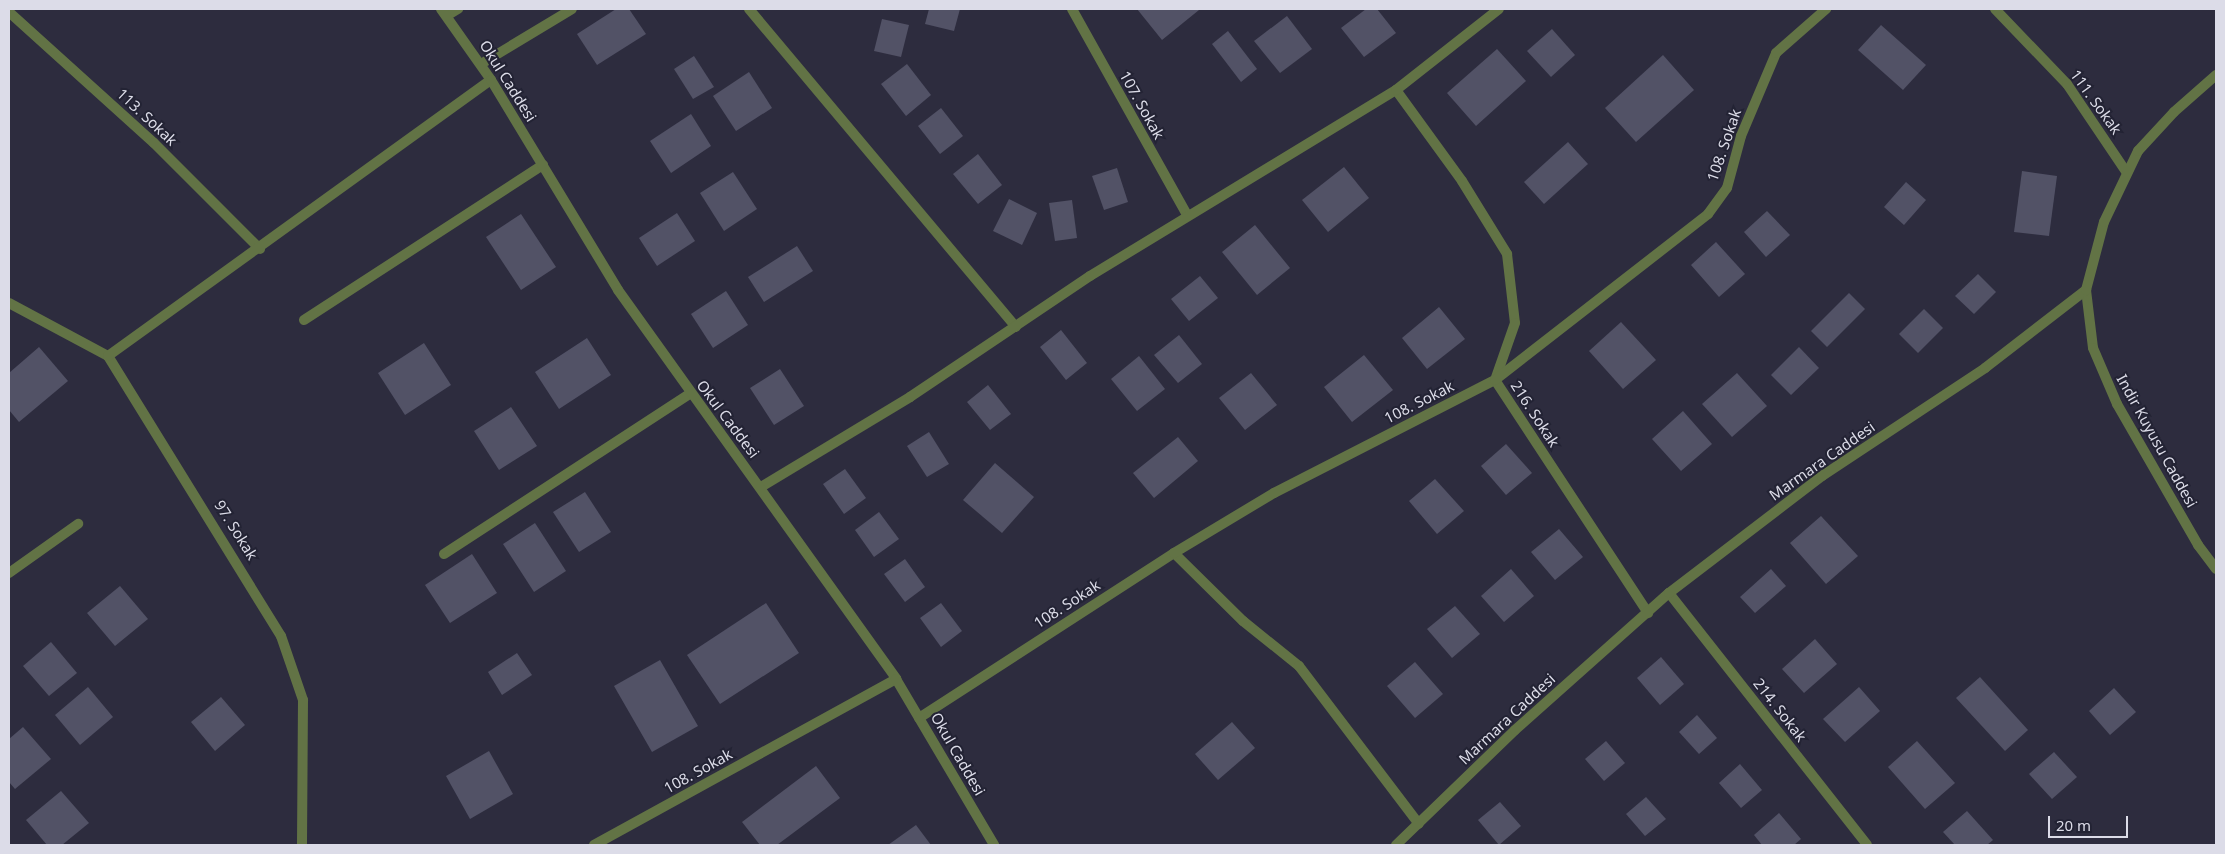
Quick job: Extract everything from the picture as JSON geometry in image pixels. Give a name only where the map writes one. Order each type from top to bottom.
[{"type":"street","points":[[444,12],[458,9]]},
{"type":"street","points":[[481,64],[572,9]]},
{"type":"street","points":[[749,9],[1016,327]]},
{"type":"street","name":"107. Sokak","points":[[1072,9],[1187,215]]},
{"type":"street","points":[[761,487],[1016,327],[1187,215],[1396,90],[1499,9]]},
{"type":"street","name":"108. Sokak","points":[[919,718],[1174,552],[1274,493],[1495,380],[1708,214],[1726,188],[1744,128],[1776,53],[1826,9]]},
{"type":"street","name":"111. Sokak","points":[[1995,9],[2067,84],[2128,173]]},
{"type":"street","name":"113. Sokak","points":[[9,12],[154,143],[260,249]]},
{"type":"street","name":"Okul Caddesi","points":[[444,12],[481,64],[618,290],[690,394],[761,487],[896,678],[994,845]]},
{"type":"street","points":[[2086,290],[2104,222],[2138,151],[2174,112],[2216,76]]},
{"type":"street","points":[[9,303],[108,356],[260,249],[491,80]]},
{"type":"street","name":"216. Sokak","points":[[1396,90],[1462,181],[1507,254],[1515,323],[1495,380],[1648,612]]},
{"type":"street","points":[[304,320],[543,165]]},
{"type":"street","name":"Indir Kuyusu Caddesi","points":[[2086,290],[2092,348],[2117,404],[2198,545],[2216,569]]},
{"type":"street","name":"Marmara Caddesi","points":[[1396,845],[1515,730],[1670,593],[1822,476],[1985,368],[2086,290]]},
{"type":"street","name":"97. Sokak","points":[[108,356],[281,636],[303,700],[302,845]]},
{"type":"street","points":[[444,554],[690,394]]},
{"type":"street","points":[[9,573],[78,524]]},
{"type":"street","points":[[1174,552],[1237,615],[1299,666],[1418,824]]},
{"type":"street","name":"214. Sokak","points":[[1670,593],[1867,845]]},
{"type":"street","name":"108. Sokak","points":[[594,845],[896,678]]},
{"type":"building","points":[[616,9],[629,9],[646,34],[597,65],[577,34]]},
{"type":"building","points":[[929,9],[960,9],[954,31],[925,24]]},
{"type":"building","points":[[1137,9],[1197,9],[1199,10],[1162,40]]},
{"type":"building","points":[[1366,9],[1377,9],[1396,33],[1364,57],[1341,28]]},
{"type":"building","points":[[1287,16],[1312,49],[1280,73],[1254,41]]},
{"type":"building","points":[[882,19],[909,25],[901,57],[874,51]]},
{"type":"building","points":[[1881,25],[1926,65],[1903,90],[1858,50]]},
{"type":"building","points":[[1552,29],[1575,55],[1551,77],[1527,51]]},
{"type":"building","points":[[1228,31],[1257,69],[1241,82],[1212,44]]},
{"type":"building","points":[[1497,49],[1526,81],[1476,126],[1447,93]]},
{"type":"building","points":[[1663,55],[1694,90],[1636,142],[1605,108]]},
{"type":"building","points":[[694,56],[714,87],[693,99],[674,69]]},
{"type":"building","points":[[907,64],[931,95],[906,116],[881,84]]},
{"type":"building","points":[[749,72],[772,108],[736,131],[713,96]]},
{"type":"building","points":[[941,108],[963,136],[940,154],[918,126]]},
{"type":"building","points":[[691,114],[711,146],[671,173],[650,141]]},
{"type":"building","points":[[1568,142],[1588,164],[1544,204],[1524,182]]},
{"type":"building","points":[[978,154],[1002,185],[978,204],[953,174]]},
{"type":"building","points":[[1344,167],[1369,198],[1328,232],[1302,200]]},
{"type":"building","points":[[1117,168],[1128,202],[1104,210],[1092,176]]},
{"type":"building","points":[[2022,171],[2057,176],[2049,236],[2014,232]]},
{"type":"building","points":[[733,172],[757,209],[724,231],[700,193]]},
{"type":"building","points":[[1906,182],[1926,200],[1904,225],[1884,207]]},
{"type":"building","points":[[1009,199],[1037,213],[1022,245],[993,231]]},
{"type":"building","points":[[1072,200],[1077,238],[1055,241],[1049,203]]},
{"type":"building","points":[[1767,211],[1790,235],[1766,257],[1744,232]]},
{"type":"building","points":[[677,213],[695,241],[657,266],[639,238]]},
{"type":"building","points":[[521,214],[556,267],[521,290],[486,237]]},
{"type":"building","points":[[1255,225],[1290,268],[1257,295],[1222,252]]},
{"type":"building","points":[[1716,242],[1745,274],[1719,297],[1691,265]]},
{"type":"building","points":[[797,246],[813,271],[764,302],[748,277]]},
{"type":"building","points":[[1978,274],[1996,292],[1974,314],[1955,296]]},
{"type":"building","points":[[1200,276],[1218,298],[1189,321],[1171,299]]},
{"type":"building","points":[[726,291],[748,325],[713,348],[691,314]]},
{"type":"building","points":[[1849,293],[1865,309],[1827,347],[1811,331]]},
{"type":"building","points":[[1439,307],[1465,339],[1427,369],[1402,338]]},
{"type":"building","points":[[1924,309],[1943,328],[1918,353],[1899,334]]},
{"type":"building","points":[[1621,322],[1656,360],[1623,389],[1589,351]]},
{"type":"building","points":[[1061,330],[1087,363],[1066,380],[1040,347]]},
{"type":"building","points":[[1179,335],[1202,364],[1178,383],[1154,355]]},
{"type":"building","points":[[587,338],[611,375],[559,409],[535,372]]},
{"type":"building","points":[[424,343],[451,385],[405,415],[378,373]]},
{"type":"building","points":[[39,347],[68,381],[19,422],[9,410],[9,373]]},
{"type":"building","points":[[1799,347],[1819,368],[1791,395],[1771,375]]},
{"type":"building","points":[[1364,355],[1393,390],[1352,422],[1324,387]]},
{"type":"building","points":[[1139,356],[1165,389],[1137,411],[1111,379]]},
{"type":"building","points":[[780,369],[804,406],[774,425],[750,388]]},
{"type":"building","points":[[1251,373],[1277,405],[1245,430],[1219,398]]},
{"type":"building","points":[[1737,373],[1767,406],[1732,437],[1702,404]]},
{"type":"building","points":[[988,385],[1011,414],[990,430],[967,402]]},
{"type":"building","points":[[511,407],[537,446],[499,470],[474,431]]},
{"type":"building","points":[[1683,411],[1712,444],[1681,471],[1652,439]]},
{"type":"building","points":[[929,432],[949,464],[927,477],[907,446]]},
{"type":"building","points":[[1178,437],[1198,461],[1154,498],[1133,473]]},
{"type":"building","points":[[1506,444],[1532,473],[1506,495],[1481,466]]},
{"type":"building","points":[[995,463],[1034,497],[1002,533],[963,500]]},
{"type":"building","points":[[845,469],[866,498],[844,514],[823,484]]},
{"type":"building","points":[[1435,479],[1464,511],[1437,534],[1409,501]]},
{"type":"building","points":[[585,492],[611,532],[579,552],[553,512]]},
{"type":"building","points":[[879,512],[899,539],[874,557],[855,530]]},
{"type":"building","points":[[1821,516],[1858,556],[1826,584],[1790,543]]},
{"type":"building","points":[[535,523],[566,571],[534,592],[503,544]]},
{"type":"building","points":[[1559,529],[1583,557],[1555,580],[1531,552]]},
{"type":"building","points":[[472,554],[497,593],[450,623],[425,585]]},
{"type":"building","points":[[905,559],[925,587],[905,602],[884,574]]},
{"type":"building","points":[[1511,569],[1534,596],[1504,622],[1481,596]]},
{"type":"building","points":[[1771,569],[1786,586],[1755,613],[1740,597]]},
{"type":"building","points":[[120,586],[148,619],[115,646],[87,613]]},
{"type":"building","points":[[766,603],[799,653],[720,704],[687,655]]},
{"type":"building","points":[[941,603],[962,631],[941,647],[920,618]]},
{"type":"building","points":[[1455,606],[1480,634],[1452,658],[1427,629]]},
{"type":"building","points":[[1815,639],[1837,664],[1804,693],[1782,669]]},
{"type":"building","points":[[51,642],[77,673],[49,696],[23,666]]},
{"type":"building","points":[[517,653],[532,675],[502,695],[488,672]]},
{"type":"building","points":[[1661,657],[1684,684],[1660,705],[1637,678]]},
{"type":"building","points":[[660,660],[698,726],[652,752],[614,686]]},
{"type":"building","points":[[1415,662],[1443,694],[1415,718],[1387,686]]},
{"type":"building","points":[[1980,677],[2028,730],[2005,751],[1956,698]]},
{"type":"building","points":[[88,687],[113,717],[80,745],[55,715]]},
{"type":"building","points":[[1859,687],[1880,711],[1845,742],[1823,719]]},
{"type":"building","points":[[2114,688],[2136,712],[2110,735],[2089,711]]},
{"type":"building","points":[[221,697],[245,725],[215,751],[191,722]]},
{"type":"building","points":[[1697,715],[1717,738],[1699,754],[1679,732]]},
{"type":"building","points":[[1232,722],[1255,748],[1218,780],[1195,754]]},
{"type":"building","points":[[23,727],[51,759],[15,789],[9,782],[9,739]]},
{"type":"building","points":[[1606,741],[1625,763],[1604,781],[1585,759]]},
{"type":"building","points":[[1917,741],[1955,783],[1925,809],[1888,767]]},
{"type":"building","points":[[489,751],[513,794],[470,819],[446,776]]},
{"type":"building","points":[[2054,752],[2077,777],[2052,799],[2029,774]]},
{"type":"building","points":[[1740,764],[1762,790],[1741,808],[1719,783]]},
{"type":"building","points":[[816,766],[840,798],[777,845],[760,845],[742,822]]},
{"type":"building","points":[[61,791],[89,823],[62,845],[47,845],[26,820]]},
{"type":"building","points":[[1646,797],[1666,819],[1645,836],[1626,814]]},
{"type":"building","points":[[1500,802],[1521,826],[1499,845],[1478,820]]},
{"type":"building","points":[[1967,811],[1993,840],[1987,845],[1955,845],[1943,832]]},
{"type":"building","points":[[1779,813],[1801,839],[1794,845],[1762,845],[1754,835]]},
{"type":"building","points":[[916,825],[931,845],[888,845]]}]
